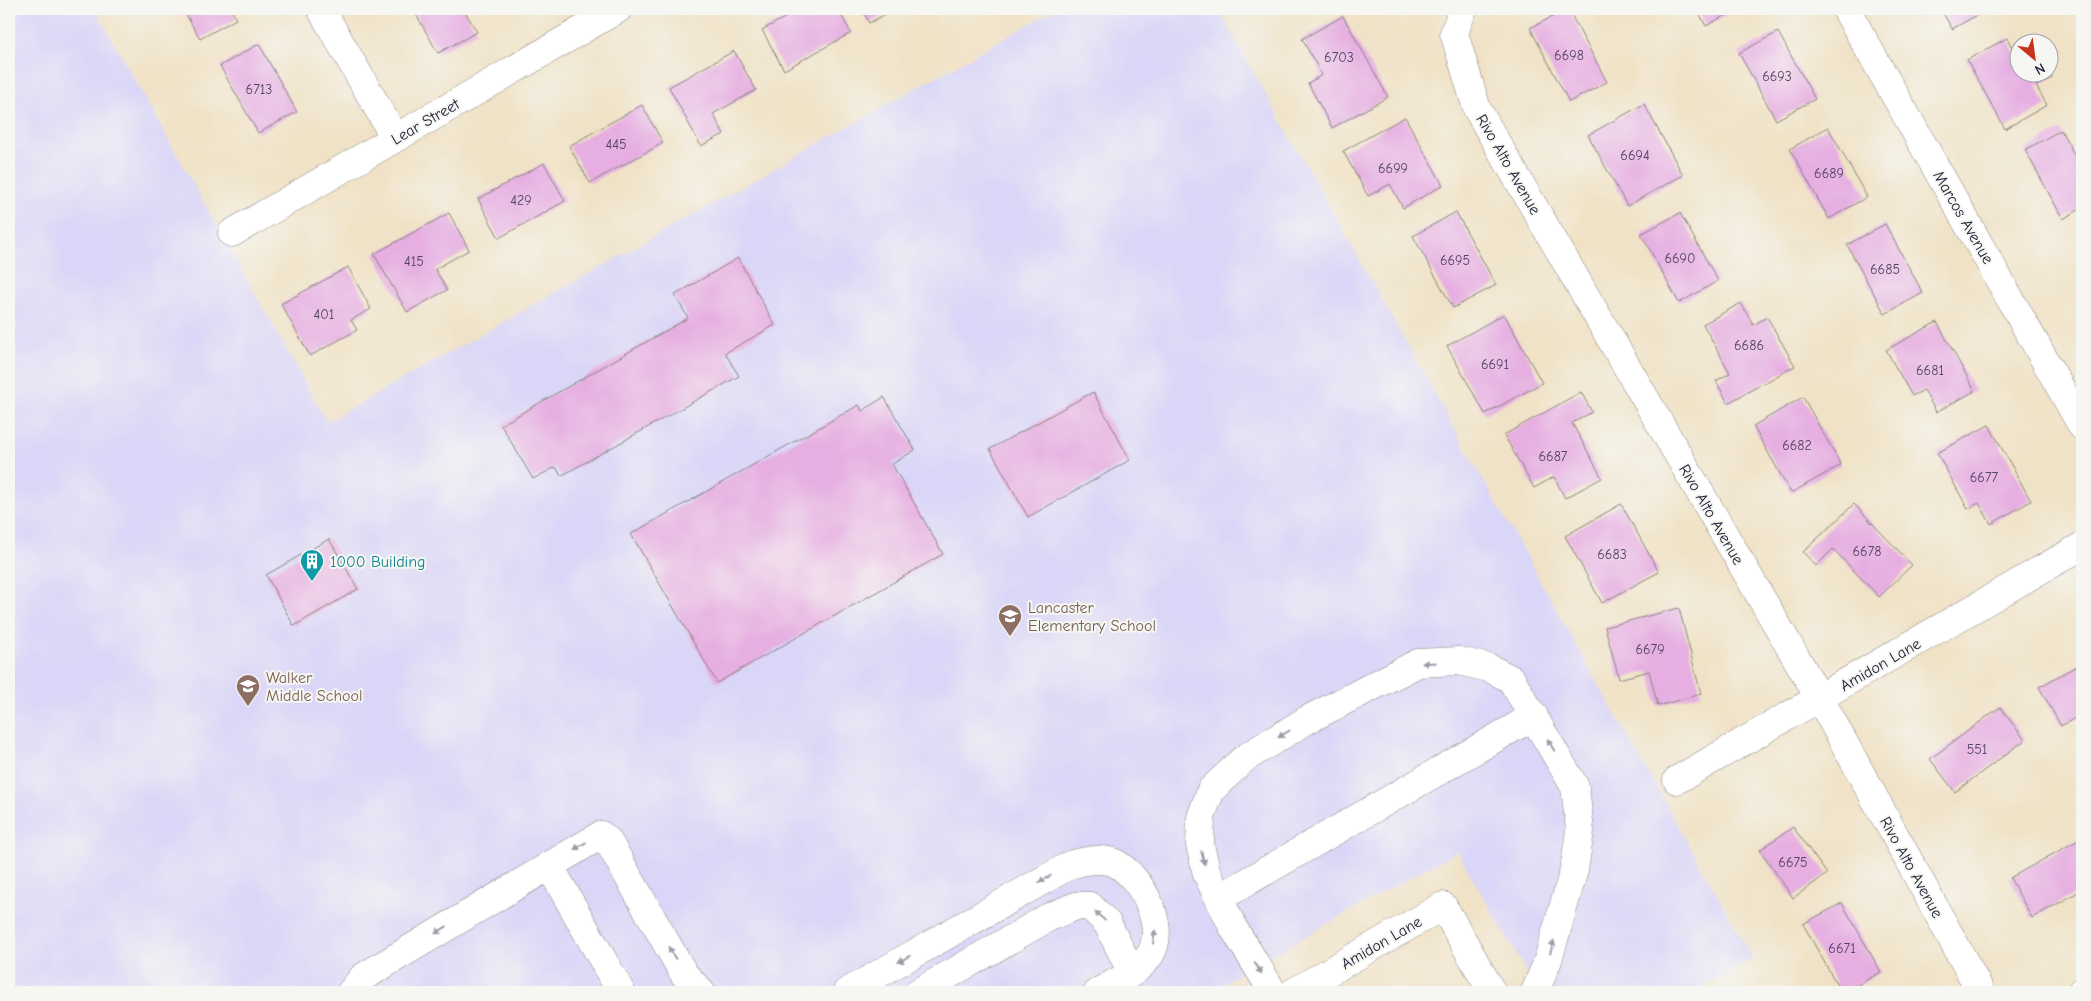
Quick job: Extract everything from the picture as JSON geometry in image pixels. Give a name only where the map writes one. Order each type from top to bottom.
[{"type":"street","points":[[321,9],[394,138]]},
{"type":"street","name":"Lear Street","points":[[232,233],[618,9]]},
{"type":"street","name":"Marcos Avenue","points":[[1846,9],[2082,426]]},
{"type":"street","name":"Rivo Alto Avenue","points":[[1459,21],[1477,109],[1820,699],[1981,992]]},
{"type":"street","name":"Amidon Lane","points":[[1676,780],[1820,699],[2082,546]]},
{"type":"street","points":[[1273,992],[1243,944],[1207,874],[1200,845],[1201,817],[1211,790],[1245,758],[1307,720],[1418,663],[1458,661],[1489,668],[1511,679],[1575,787],[1580,831],[1574,870],[1548,960],[1535,992]]},
{"type":"street","points":[[1219,898],[1534,716]]},
{"type":"street","points":[[351,992],[363,977],[601,835],[608,841],[684,974],[701,992]]},
{"type":"street","points":[[847,992],[1070,864],[1084,861],[1114,863],[1132,877],[1145,893],[1154,916],[1156,932],[1151,954],[1132,973],[1098,992]]},
{"type":"street","points":[[549,865],[621,992]]},
{"type":"street","points":[[919,992],[1049,917],[1076,906],[1090,906],[1108,923],[1132,973]]},
{"type":"street","name":"Amidon Lane","points":[[1294,992],[1443,906],[1492,992]]},
{"type":"shaded area","name":"Lancaster Elementary School","points":[[9,9],[95,9],[327,422],[1056,9],[1218,9],[1753,959],[1694,992],[1538,992],[1457,851],[1207,992],[9,992]]},
{"type":"building","points":[[183,9],[231,9],[236,19],[200,39]]},
{"type":"building","points":[[413,9],[467,9],[464,10],[477,32],[438,53]]},
{"type":"building","points":[[801,9],[838,9],[851,33],[784,70],[762,30]]},
{"type":"building","points":[[862,9],[895,9],[869,23]]},
{"type":"building","points":[[1568,9],[1607,82],[1569,102],[1530,28]]},
{"type":"building","points":[[1697,9],[1737,9],[1706,26]]},
{"type":"building","points":[[1941,9],[1988,9],[1952,29]]},
{"type":"building","points":[[1343,16],[1388,97],[1332,128],[1308,83],[1322,75],[1302,39]]},
{"type":"building","points":[[1778,32],[1815,99],[1776,120],[1739,53]]},
{"type":"building","points":[[2007,38],[2008,82],[2044,82],[2036,86],[2047,105],[2005,129],[1967,60]]},
{"type":"building","points":[[259,44],[297,112],[258,133],[220,66]]},
{"type":"building","points":[[734,51],[756,90],[713,114],[724,134],[701,146],[669,87]]},
{"type":"building","points":[[1644,104],[1683,175],[1627,206],[1588,135]]},
{"type":"building","points":[[642,105],[663,143],[590,183],[569,146]]},
{"type":"building","points":[[1405,117],[1443,185],[1403,208],[1390,184],[1368,196],[1343,151]]},
{"type":"building","points":[[1828,127],[1867,197],[1829,219],[1790,149]]},
{"type":"building","points":[[2061,130],[2082,169],[2082,208],[2063,219],[2025,150]]},
{"type":"building","points":[[544,163],[565,201],[499,238],[478,199]]},
{"type":"building","points":[[1456,212],[1496,285],[1453,308],[1413,236]]},
{"type":"building","points":[[449,213],[469,250],[435,269],[447,290],[407,312],[374,254]]},
{"type":"building","points":[[1680,213],[1718,281],[1679,303],[1641,234]]},
{"type":"building","points":[[1885,224],[1923,293],[1885,314],[1847,245]]},
{"type":"building","points":[[738,258],[775,325],[725,353],[739,376],[561,476],[556,467],[533,479],[501,425],[688,318],[675,295]]},
{"type":"building","points":[[348,267],[371,309],[351,320],[357,330],[310,356],[281,304]]},
{"type":"building","points":[[1741,303],[1753,325],[1767,317],[1795,366],[1728,403],[1716,381],[1730,373],[1703,324]]},
{"type":"building","points":[[1504,314],[1542,383],[1485,414],[1447,346]]},
{"type":"building","points":[[1937,322],[1975,391],[1936,412],[1924,390],[1912,396],[1886,350]]},
{"type":"building","points":[[1093,392],[1130,460],[1028,517],[990,449]]},
{"type":"building","points":[[1581,392],[1592,412],[1572,423],[1602,478],[1565,498],[1554,477],[1534,488],[1504,435]]},
{"type":"building","points":[[884,397],[915,450],[892,464],[943,554],[717,683],[631,534],[859,405],[862,411]]},
{"type":"building","points":[[1803,397],[1841,465],[1791,493],[1753,426]]},
{"type":"building","points":[[1989,425],[2031,501],[1991,524],[1979,503],[1968,509],[1937,453]]},
{"type":"building","points":[[1621,504],[1659,572],[1602,603],[1565,536]]},
{"type":"building","points":[[1854,504],[1912,565],[1879,597],[1833,549],[1816,566],[1803,552]]},
{"type":"building","name":"1000 Building","points":[[329,539],[358,589],[294,626],[266,575]]},
{"type":"building","points":[[1679,608],[1701,694],[1658,706],[1649,671],[1619,679],[1605,627]]},
{"type":"building","points":[[2082,663],[2082,714],[2061,726],[2039,687]]},
{"type":"building","points":[[2000,707],[2025,740],[1955,792],[1930,759]]},
{"type":"building","points":[[1793,827],[1827,874],[1793,898],[1760,850]]},
{"type":"building","points":[[2082,838],[2082,890],[2032,918],[2010,878]]},
{"type":"building","points":[[1842,903],[1881,972],[1845,992],[1841,992],[1803,924]]},
{"type":"place","name":"1000 Building","points":[[312,582]]},
{"type":"place","name":"Lancaster Elementary School","points":[[1010,637]]},
{"type":"place","name":"Walker Middle School","points":[[248,707]]}]
